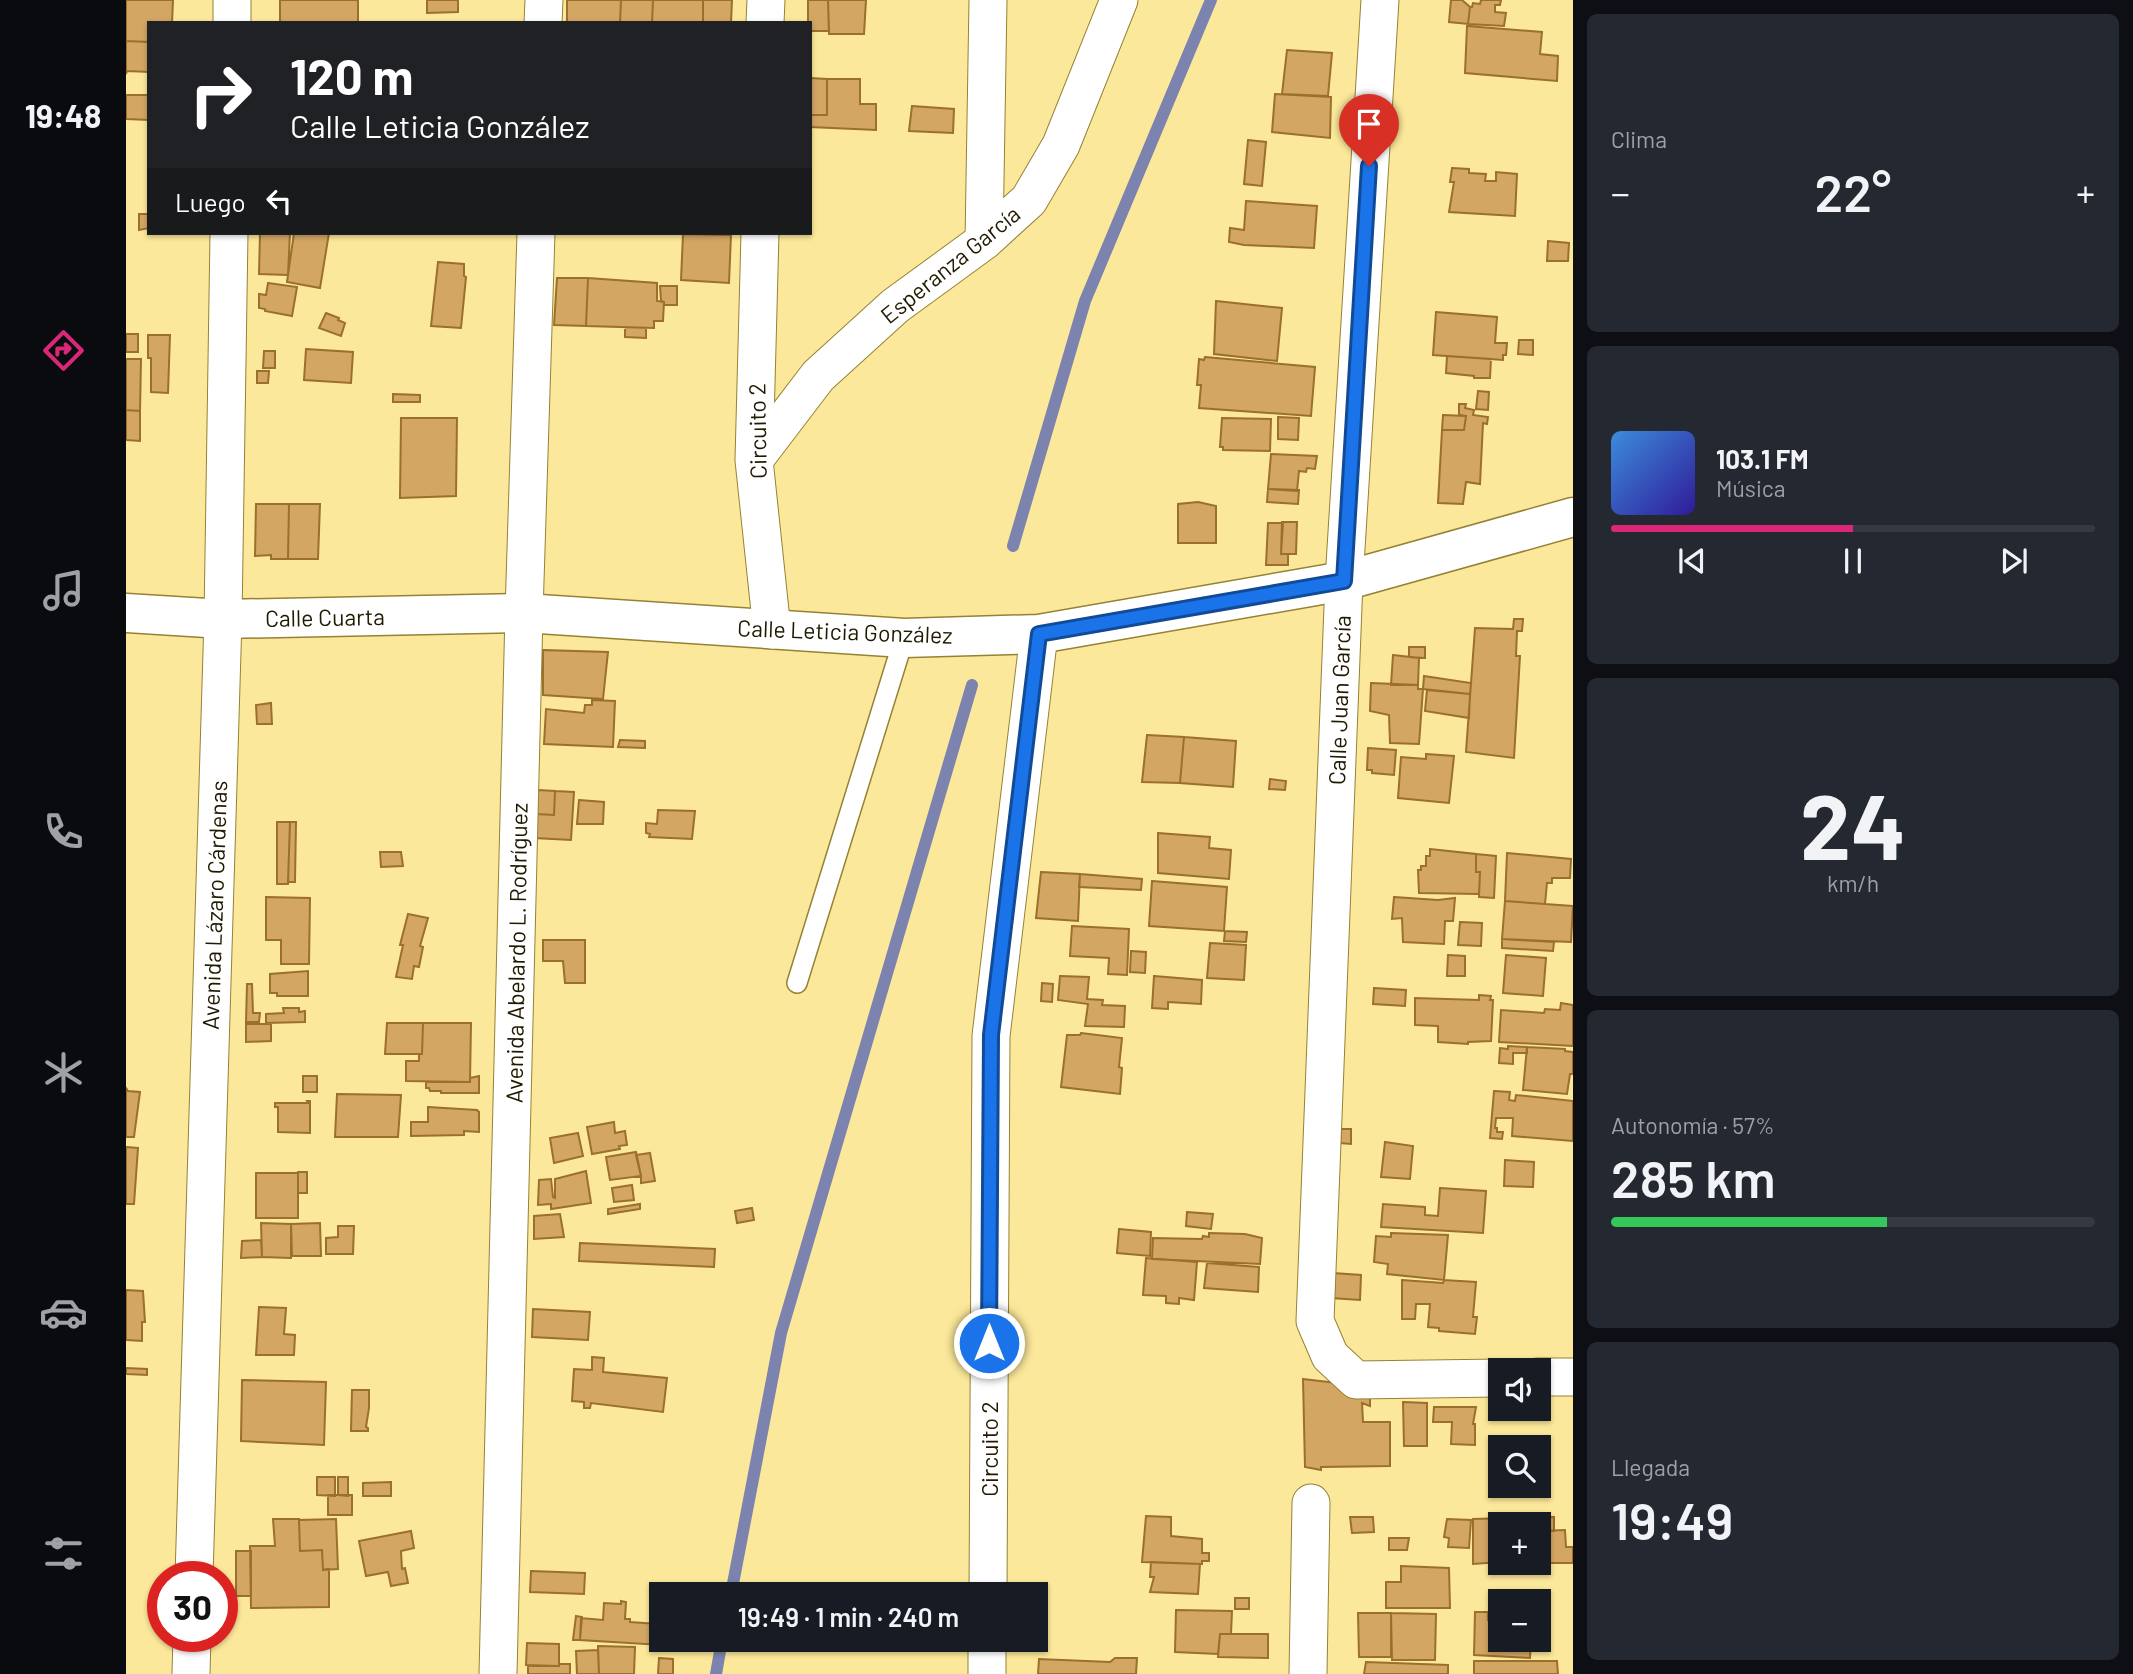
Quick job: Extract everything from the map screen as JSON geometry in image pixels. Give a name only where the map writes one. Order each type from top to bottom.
[{"type":"street","points":[[232,0],[232,21]]},
{"type":"street","points":[[543,21],[544,0]]},
{"type":"street","points":[[765,21],[766,0]]},
{"type":"street","points":[[984,241],[988,0]]},
{"type":"street","name":"Esperanza García","points":[[754,460],[818,376],[895,306],[984,241],[1029,200],[1061,145],[1119,0]]},
{"type":"street","name":"Calle Juan García","points":[[1380,0],[1344,581],[1315,1321],[1330,1356],[1356,1380],[1488,1378]]},
{"type":"street","name":"Avenida Lázaro Cárdenas","points":[[194,1561],[223,619],[229,235]]},
{"type":"street","name":"Avenida Abelardo L. Rodríguez","points":[[498,1674],[536,235]]},
{"type":"street","name":"Circuito 2","points":[[760,235],[754,460],[772,629]]},
{"type":"street","name":"Calle Leticia González","points":[[524,612],[904,638],[1039,634],[1344,581],[1573,517]]},
{"type":"street","name":"Calle Cuarta","points":[[126,613],[223,619],[524,612]]},
{"type":"street","name":"Circuito 2","points":[[988,1582],[991,1035],[1039,634]]},
{"type":"street","points":[[1551,1377],[1573,1377]]},
{"type":"street","points":[[1308,1674],[1311,1503]]},
{"type":"street","points":[[191,1674],[192,1652]]},
{"type":"street","points":[[987,1674],[988,1652]]},
{"type":"lane","points":[[797,983],[904,638]]},
{"type":"building","points":[[126,0],[173,0],[172,21],[147,21],[147,42],[126,41]]},
{"type":"building","points":[[280,0],[358,0],[358,21],[280,21]]},
{"type":"building","points":[[427,0],[458,0],[458,12],[427,13]]},
{"type":"building","points":[[567,0],[621,0],[620,21],[567,21]]},
{"type":"building","points":[[621,0],[653,0],[652,21],[620,21]]},
{"type":"building","points":[[653,0],[703,0],[703,21],[652,21]]},
{"type":"building","points":[[703,0],[732,0],[731,21],[703,21]]},
{"type":"building","points":[[808,0],[828,0],[829,31],[812,31],[812,21],[808,21]]},
{"type":"building","points":[[828,0],[866,0],[864,34],[829,34]]},
{"type":"building","points":[[1451,0],[1462,0],[1470,7],[1468,24],[1449,22]]},
{"type":"building","points":[[1481,0],[1501,0],[1500,5],[1495,5],[1495,12],[1506,13],[1504,26],[1468,24],[1470,7],[1473,3],[1480,4]]},
{"type":"building","points":[[1467,26],[1542,32],[1540,54],[1558,56],[1557,81],[1465,73]]},
{"type":"building","points":[[126,41],[147,42],[147,72],[127,71],[126,74]]},
{"type":"building","points":[[1287,50],[1332,53],[1328,96],[1282,94]]},
{"type":"building","points":[[812,78],[827,79],[827,115],[812,115]]},
{"type":"building","points":[[827,79],[860,79],[860,104],[876,104],[876,130],[812,127],[812,115],[827,115]]},
{"type":"building","points":[[1275,94],[1331,97],[1330,138],[1272,132]]},
{"type":"building","points":[[126,95],[147,95],[147,120],[126,119]]},
{"type":"building","points":[[912,106],[954,109],[953,133],[909,131]]},
{"type":"building","points":[[1248,140],[1266,142],[1262,186],[1244,184]]},
{"type":"building","points":[[1452,168],[1486,174],[1485,181],[1496,181],[1496,172],[1517,174],[1515,216],[1449,212],[1454,182],[1450,182]]},
{"type":"building","points":[[1246,201],[1317,206],[1314,248],[1229,242],[1230,228],[1244,230]]},
{"type":"building","points":[[139,214],[147,214],[147,228],[139,230]]},
{"type":"building","points":[[260,235],[290,235],[288,275],[259,274]]},
{"type":"building","points":[[294,235],[329,235],[320,288],[287,282]]},
{"type":"building","points":[[683,235],[731,235],[729,283],[681,280]]},
{"type":"building","points":[[1548,241],[1569,243],[1568,261],[1547,261]]},
{"type":"building","points":[[438,262],[464,264],[466,277],[461,328],[431,326]]},
{"type":"building","points":[[557,278],[588,278],[586,326],[554,325]]},
{"type":"building","points":[[588,278],[657,283],[657,301],[664,302],[663,321],[654,321],[654,328],[586,326]]},
{"type":"building","points":[[268,283],[297,287],[292,316],[259,308],[259,294],[266,295]]},
{"type":"building","points":[[660,286],[677,286],[677,305],[664,305],[661,301]]},
{"type":"building","points":[[1216,301],[1282,308],[1277,361],[1214,354]]},
{"type":"building","points":[[1436,312],[1497,317],[1495,343],[1507,343],[1503,360],[1433,355]]},
{"type":"building","points":[[326,313],[345,323],[341,336],[319,328]]},
{"type":"building","points":[[625,328],[646,328],[646,338],[625,337]]},
{"type":"building","points":[[126,334],[138,334],[138,352],[126,352]]},
{"type":"building","points":[[148,335],[170,335],[168,393],[151,392]]},
{"type":"building","points":[[1519,340],[1533,340],[1533,355],[1518,354]]},
{"type":"building","points":[[306,349],[353,352],[351,383],[304,380]]},
{"type":"building","points":[[264,351],[275,351],[275,368],[263,368]]},
{"type":"building","points":[[1447,356],[1491,359],[1490,378],[1446,373]]},
{"type":"building","points":[[1205,357],[1315,367],[1311,416],[1199,408],[1199,359],[1204,360]]},
{"type":"building","points":[[126,359],[141,359],[140,411],[126,410]]},
{"type":"building","points":[[257,371],[269,371],[268,383],[257,383]]},
{"type":"building","points":[[1478,391],[1489,392],[1488,410],[1476,409]]},
{"type":"building","points":[[393,394],[420,395],[420,402],[393,402]]},
{"type":"building","points":[[1459,404],[1466,404],[1465,408],[1474,410],[1473,415],[1488,417],[1487,424],[1483,423],[1480,484],[1466,482],[1463,504],[1438,503],[1442,430],[1464,430],[1466,416],[1459,415]]},
{"type":"building","points":[[126,410],[140,411],[140,441],[126,440]]},
{"type":"building","points":[[1443,415],[1466,416],[1464,430],[1442,430]]},
{"type":"building","points":[[1278,417],[1299,418],[1298,440],[1278,439]]},
{"type":"building","points":[[401,418],[457,418],[456,496],[400,498]]},
{"type":"building","points":[[1222,418],[1271,419],[1270,451],[1223,450],[1223,447],[1220,447]]},
{"type":"building","points":[[1271,454],[1317,456],[1315,469],[1299,471],[1297,491],[1268,489]]},
{"type":"building","points":[[1268,489],[1299,490],[1298,504],[1267,502]]},
{"type":"building","points":[[1198,502],[1216,506],[1216,543],[1178,543],[1178,504]]},
{"type":"building","points":[[256,504],[289,504],[288,559],[271,559],[271,555],[255,556]]},
{"type":"building","points":[[289,504],[320,504],[318,559],[288,559]]},
{"type":"building","points":[[1282,522],[1297,522],[1296,554],[1281,554]]},
{"type":"building","points":[[1268,523],[1283,523],[1281,554],[1288,554],[1288,565],[1266,565]]},
{"type":"building","points":[[1514,619],[1523,619],[1522,631],[1517,631],[1516,656],[1520,656],[1514,758],[1466,752],[1475,628],[1513,629]]},
{"type":"building","points":[[1409,647],[1425,647],[1425,658],[1409,657]]},
{"type":"building","points":[[543,650],[608,652],[603,699],[543,695]]},
{"type":"building","points":[[1393,655],[1419,658],[1418,685],[1391,685]]},
{"type":"building","points":[[1424,676],[1471,683],[1470,694],[1423,689]]},
{"type":"building","points":[[1371,683],[1418,685],[1418,689],[1423,689],[1419,744],[1390,743],[1389,715],[1370,711]]},
{"type":"building","points":[[1427,690],[1470,694],[1469,718],[1425,711]]},
{"type":"building","points":[[592,700],[615,701],[613,747],[544,744],[546,709],[584,713],[585,705],[592,705]]},
{"type":"building","points":[[271,703],[272,724],[257,724],[256,705]]},
{"type":"building","points":[[1147,735],[1184,737],[1180,783],[1142,782]]},
{"type":"building","points":[[1184,737],[1236,741],[1233,787],[1180,783]]},
{"type":"building","points":[[620,740],[645,741],[645,748],[618,747]]},
{"type":"building","points":[[1368,748],[1396,750],[1394,775],[1367,770]]},
{"type":"building","points":[[1426,754],[1454,756],[1449,803],[1398,798],[1401,757],[1426,759]]},
{"type":"building","points":[[1270,779],[1286,781],[1285,790],[1269,789]]},
{"type":"building","points":[[538,790],[555,791],[554,815],[536,814]]},
{"type":"building","points":[[555,791],[574,792],[571,840],[534,838],[536,814],[554,815]]},
{"type":"building","points":[[579,800],[604,802],[603,824],[577,824]]},
{"type":"building","points":[[658,810],[695,811],[692,839],[649,837],[646,823],[657,824]]},
{"type":"building","points":[[277,822],[290,822],[288,884],[277,884]]},
{"type":"building","points":[[290,822],[296,822],[295,882],[288,882]]},
{"type":"building","points":[[1158,833],[1210,837],[1209,848],[1231,850],[1229,879],[1158,873]]},
{"type":"building","points":[[1430,849],[1476,854],[1476,872],[1480,872],[1479,894],[1419,893],[1418,870],[1421,870],[1421,866],[1426,866],[1426,856],[1430,856]]},
{"type":"building","points":[[380,852],[401,852],[403,866],[381,867]]},
{"type":"building","points":[[1507,853],[1571,859],[1570,878],[1552,878],[1552,883],[1547,883],[1545,904],[1505,901]]},
{"type":"building","points":[[1476,854],[1496,856],[1494,898],[1479,897],[1480,872],[1476,872]]},
{"type":"building","points":[[1041,872],[1080,874],[1078,921],[1036,918]]},
{"type":"building","points":[[1080,874],[1142,879],[1141,890],[1079,887]]},
{"type":"building","points":[[1152,881],[1227,887],[1224,931],[1149,926]]},
{"type":"building","points":[[266,897],[310,898],[309,964],[281,964],[281,940],[266,940]]},
{"type":"building","points":[[1394,897],[1438,900],[1455,898],[1453,921],[1445,921],[1444,944],[1403,942],[1402,918],[1392,919]]},
{"type":"building","points":[[1505,901],[1573,906],[1571,942],[1502,939]]},
{"type":"building","points":[[408,914],[428,918],[420,946],[423,947],[419,967],[414,966],[412,979],[396,977]]},
{"type":"building","points":[[1460,922],[1482,923],[1481,946],[1458,945]]},
{"type":"building","points":[[1072,926],[1129,929],[1127,975],[1108,974],[1109,958],[1070,956]]},
{"type":"building","points":[[1225,931],[1247,932],[1246,942],[1224,941]]},
{"type":"building","points":[[1502,939],[1554,942],[1553,951],[1502,948]]},
{"type":"building","points":[[543,940],[585,940],[585,983],[565,983],[563,961],[543,961]]},
{"type":"building","points":[[1210,943],[1246,945],[1244,980],[1207,978]]},
{"type":"building","points":[[1131,951],[1146,952],[1145,973],[1130,972]]},
{"type":"building","points":[[1448,955],[1465,956],[1465,976],[1447,976]]},
{"type":"building","points":[[1506,955],[1546,958],[1543,996],[1503,993]]},
{"type":"building","points":[[308,971],[308,996],[277,996],[277,993],[270,993],[270,974]]},
{"type":"building","points":[[1060,976],[1089,977],[1087,999],[1103,1000],[1102,1005],[1125,1006],[1124,1027],[1085,1026],[1088,1004],[1058,1000]]},
{"type":"building","points":[[1154,976],[1202,980],[1201,1004],[1168,1002],[1168,1009],[1152,1008]]},
{"type":"building","points":[[1042,983],[1053,984],[1052,1002],[1041,1001]]},
{"type":"building","points":[[247,984],[252,984],[253,1013],[260,1013],[259,1022],[246,1022]]},
{"type":"building","points":[[1374,988],[1406,990],[1405,1006],[1373,1004]]},
{"type":"building","points":[[1479,995],[1491,996],[1490,1000],[1493,1000],[1491,1041],[1468,1044],[1438,1042],[1438,1026],[1415,1025],[1415,998],[1479,1000]]},
{"type":"building","points":[[1561,1003],[1573,1005],[1573,1046],[1499,1042],[1501,1010],[1544,1013],[1545,1009],[1560,1010]]},
{"type":"building","points":[[283,1008],[299,1008],[299,1012],[305,1011],[305,1022],[266,1023],[266,1014],[284,1013]]},
{"type":"building","points":[[387,1023],[423,1023],[422,1054],[385,1054]]},
{"type":"building","points":[[423,1023],[471,1023],[470,1082],[406,1081],[406,1061],[419,1061],[419,1054],[422,1054]]},
{"type":"building","points":[[246,1024],[271,1024],[271,1041],[246,1042]]},
{"type":"building","points":[[1081,1033],[1122,1038],[1120,1094],[1061,1087],[1067,1035]]},
{"type":"building","points":[[1508,1046],[1527,1047],[1527,1053],[1513,1053],[1513,1064],[1499,1063],[1500,1048],[1508,1049]]},
{"type":"building","points":[[1527,1047],[1565,1049],[1573,1052],[1573,1074],[1570,1074],[1567,1094],[1523,1090]]},
{"type":"building","points":[[303,1076],[317,1076],[317,1092],[303,1092]]},
{"type":"building","points":[[479,1076],[479,1093],[441,1093],[426,1088],[426,1082],[470,1082],[470,1078]]},
{"type":"building","points":[[126,1088],[128,1091],[140,1092],[134,1137],[126,1137]]},
{"type":"building","points":[[1494,1091],[1510,1092],[1509,1100],[1515,1101],[1516,1095],[1573,1101],[1573,1141],[1512,1136],[1513,1118],[1496,1118],[1495,1128],[1497,1132],[1503,1132],[1502,1139],[1490,1138]]},
{"type":"building","points":[[337,1094],[401,1095],[398,1137],[335,1137]]},
{"type":"building","points":[[307,1101],[310,1101],[310,1133],[278,1132],[278,1107],[275,1107],[275,1103],[308,1103]]},
{"type":"building","points":[[428,1107],[477,1110],[479,1132],[464,1131],[464,1135],[411,1136],[411,1122],[428,1122]]},
{"type":"building","points":[[614,1122],[615,1133],[625,1131],[627,1145],[619,1146],[620,1149],[592,1154],[587,1127]]},
{"type":"building","points":[[1341,1129],[1351,1129],[1351,1144],[1340,1143]]},
{"type":"building","points":[[578,1133],[583,1156],[554,1163],[550,1138]]},
{"type":"building","points":[[1385,1142],[1413,1146],[1410,1179],[1381,1177]]},
{"type":"building","points":[[126,1147],[138,1148],[134,1204],[126,1204]]},
{"type":"building","points":[[636,1152],[641,1176],[610,1180],[606,1157]]},
{"type":"building","points":[[650,1153],[655,1181],[641,1183],[636,1155]]},
{"type":"building","points":[[1505,1160],[1534,1162],[1533,1187],[1504,1186]]},
{"type":"building","points":[[586,1171],[591,1203],[551,1209],[551,1204],[538,1205],[539,1180],[551,1179],[555,1198],[555,1179]]},
{"type":"building","points":[[298,1172],[307,1172],[307,1193],[298,1193]]},
{"type":"building","points":[[256,1173],[298,1173],[298,1218],[256,1218]]},
{"type":"building","points":[[632,1185],[634,1200],[614,1202],[612,1188]]},
{"type":"building","points":[[1440,1188],[1486,1191],[1483,1233],[1381,1227],[1383,1204],[1425,1207],[1425,1215],[1438,1216]]},
{"type":"building","points":[[640,1204],[640,1209],[608,1214],[608,1209]]},
{"type":"building","points":[[752,1208],[754,1220],[737,1223],[735,1211]]},
{"type":"building","points":[[1187,1212],[1213,1214],[1211,1229],[1186,1226]]},
{"type":"building","points":[[560,1214],[564,1237],[534,1239],[534,1216]]},
{"type":"building","points":[[261,1223],[291,1224],[291,1258],[262,1257]]},
{"type":"building","points":[[320,1223],[321,1256],[292,1256],[291,1224]]},
{"type":"building","points":[[338,1226],[354,1226],[353,1254],[326,1254],[326,1238],[338,1237]]},
{"type":"building","points":[[1119,1229],[1151,1232],[1150,1256],[1117,1253]]},
{"type":"building","points":[[1209,1233],[1245,1234],[1262,1238],[1260,1264],[1152,1259],[1153,1238],[1202,1239],[1203,1236],[1209,1237]]},
{"type":"building","points":[[1391,1233],[1448,1235],[1444,1280],[1387,1274],[1388,1264],[1374,1262],[1376,1236],[1391,1237]]},
{"type":"building","points":[[261,1240],[262,1257],[241,1258],[242,1241]]},
{"type":"building","points":[[580,1243],[715,1249],[714,1267],[579,1261]]},
{"type":"building","points":[[1146,1258],[1197,1262],[1194,1300],[1179,1298],[1179,1304],[1166,1303],[1166,1296],[1143,1295]]},
{"type":"building","points":[[1207,1263],[1259,1267],[1258,1292],[1204,1288]]},
{"type":"building","points":[[1333,1273],[1361,1275],[1360,1300],[1331,1298]]},
{"type":"building","points":[[1402,1280],[1476,1282],[1473,1317],[1477,1317],[1475,1334],[1439,1331],[1439,1328],[1428,1327],[1430,1304],[1416,1304],[1415,1319],[1402,1319]]},
{"type":"building","points":[[126,1290],[143,1291],[145,1322],[142,1322],[142,1341],[126,1340]]},
{"type":"building","points":[[259,1307],[286,1308],[284,1334],[295,1335],[294,1355],[256,1355]]},
{"type":"building","points":[[533,1309],[590,1312],[588,1340],[532,1337]]},
{"type":"building","points":[[592,1357],[604,1358],[603,1372],[667,1378],[663,1412],[591,1403],[590,1408],[584,1408],[584,1402],[572,1401],[574,1369],[592,1370]]},
{"type":"building","points":[[126,1368],[147,1369],[147,1375],[126,1374]]},
{"type":"building","points":[[1303,1379],[1362,1386],[1370,1398],[1370,1406],[1362,1403],[1363,1422],[1390,1422],[1390,1466],[1321,1467],[1321,1470],[1305,1467]]},
{"type":"building","points":[[242,1380],[326,1382],[324,1445],[241,1441]]},
{"type":"building","points":[[352,1390],[369,1390],[368,1431],[351,1431]]},
{"type":"building","points":[[1403,1402],[1427,1403],[1427,1446],[1404,1446]]},
{"type":"building","points":[[1434,1407],[1476,1407],[1473,1424],[1475,1445],[1451,1444],[1452,1422],[1433,1422]]},
{"type":"building","points":[[317,1477],[335,1477],[335,1496],[317,1495]]},
{"type":"building","points":[[338,1477],[348,1477],[348,1496],[338,1495]]},
{"type":"building","points":[[391,1482],[391,1496],[363,1496],[363,1483]]},
{"type":"building","points":[[328,1495],[352,1495],[352,1515],[328,1515]]},
{"type":"building","points":[[1146,1516],[1171,1517],[1171,1536],[1202,1539],[1202,1553],[1209,1553],[1209,1561],[1202,1561],[1202,1564],[1142,1562]]},
{"type":"building","points":[[1350,1517],[1373,1517],[1374,1532],[1352,1533]]},
{"type":"building","points":[[1551,1517],[1554,1517],[1554,1531],[1551,1531]]},
{"type":"building","points":[[273,1519],[299,1519],[300,1551],[322,1550],[323,1570],[329,1569],[329,1607],[251,1608],[250,1546],[275,1546]]},
{"type":"building","points":[[336,1519],[338,1569],[323,1570],[322,1550],[300,1551],[299,1520]]},
{"type":"building","points":[[1447,1519],[1471,1520],[1469,1548],[1448,1547],[1449,1538],[1444,1537]]},
{"type":"building","points":[[1473,1519],[1488,1519],[1488,1563],[1473,1564]]},
{"type":"building","points":[[1565,1530],[1566,1547],[1573,1547],[1573,1563],[1551,1563],[1551,1531]]},
{"type":"building","points":[[411,1531],[414,1548],[401,1551],[402,1569],[405,1568],[408,1583],[391,1586],[388,1572],[366,1576],[359,1541]]},
{"type":"building","points":[[1389,1538],[1409,1538],[1407,1550],[1389,1550]]},
{"type":"building","points":[[236,1551],[251,1551],[251,1596],[238,1596]]},
{"type":"building","points":[[1151,1562],[1200,1564],[1198,1594],[1150,1592],[1154,1577],[1150,1577]]},
{"type":"building","points":[[1401,1566],[1449,1568],[1450,1608],[1386,1608],[1386,1582],[1401,1582]]},
{"type":"building","points":[[531,1571],[585,1573],[584,1594],[530,1592]]},
{"type":"building","points":[[1235,1598],[1249,1598],[1249,1609],[1235,1609]]},
{"type":"building","points":[[621,1601],[626,1602],[625,1619],[649,1623],[649,1644],[580,1640],[581,1618],[603,1620],[604,1603],[621,1604]]},
{"type":"building","points":[[1176,1610],[1232,1611],[1231,1634],[1220,1634],[1218,1654],[1175,1652]]},
{"type":"building","points":[[1475,1612],[1488,1612],[1488,1652],[1530,1652],[1530,1658],[1474,1655]]},
{"type":"building","points":[[1358,1613],[1391,1613],[1391,1657],[1359,1657]]},
{"type":"building","points":[[1391,1613],[1436,1614],[1435,1660],[1392,1660]]},
{"type":"building","points":[[576,1616],[582,1617],[580,1640],[573,1640]]},
{"type":"building","points":[[1220,1634],[1268,1634],[1268,1658],[1218,1657]]},
{"type":"building","points":[[527,1643],[559,1644],[559,1666],[526,1665]]},
{"type":"building","points":[[598,1646],[635,1647],[634,1674],[599,1674]]},
{"type":"building","points":[[598,1650],[599,1674],[577,1674],[576,1651]]},
{"type":"building","points":[[659,1658],[673,1659],[673,1674],[658,1674]]},
{"type":"building","points":[[1115,1658],[1137,1658],[1136,1674],[1038,1674],[1039,1659],[1110,1662]]},
{"type":"building","points":[[1474,1661],[1557,1661],[1558,1674],[1474,1674]]},
{"type":"building","points":[[1366,1662],[1448,1665],[1448,1674],[1364,1674]]},
{"type":"building","points":[[570,1664],[570,1674],[528,1674],[528,1666]]},
{"type":"waterway","points":[[1013,546],[1085,301],[1211,0]]},
{"type":"waterway","points":[[733,1582],[781,1333],[972,685]]},
{"type":"waterway","points":[[716,1674],[720,1652]]},
{"type":"route","points":[[989,1343],[991,1035],[1039,634],[1344,581],[1369,166]]}]
